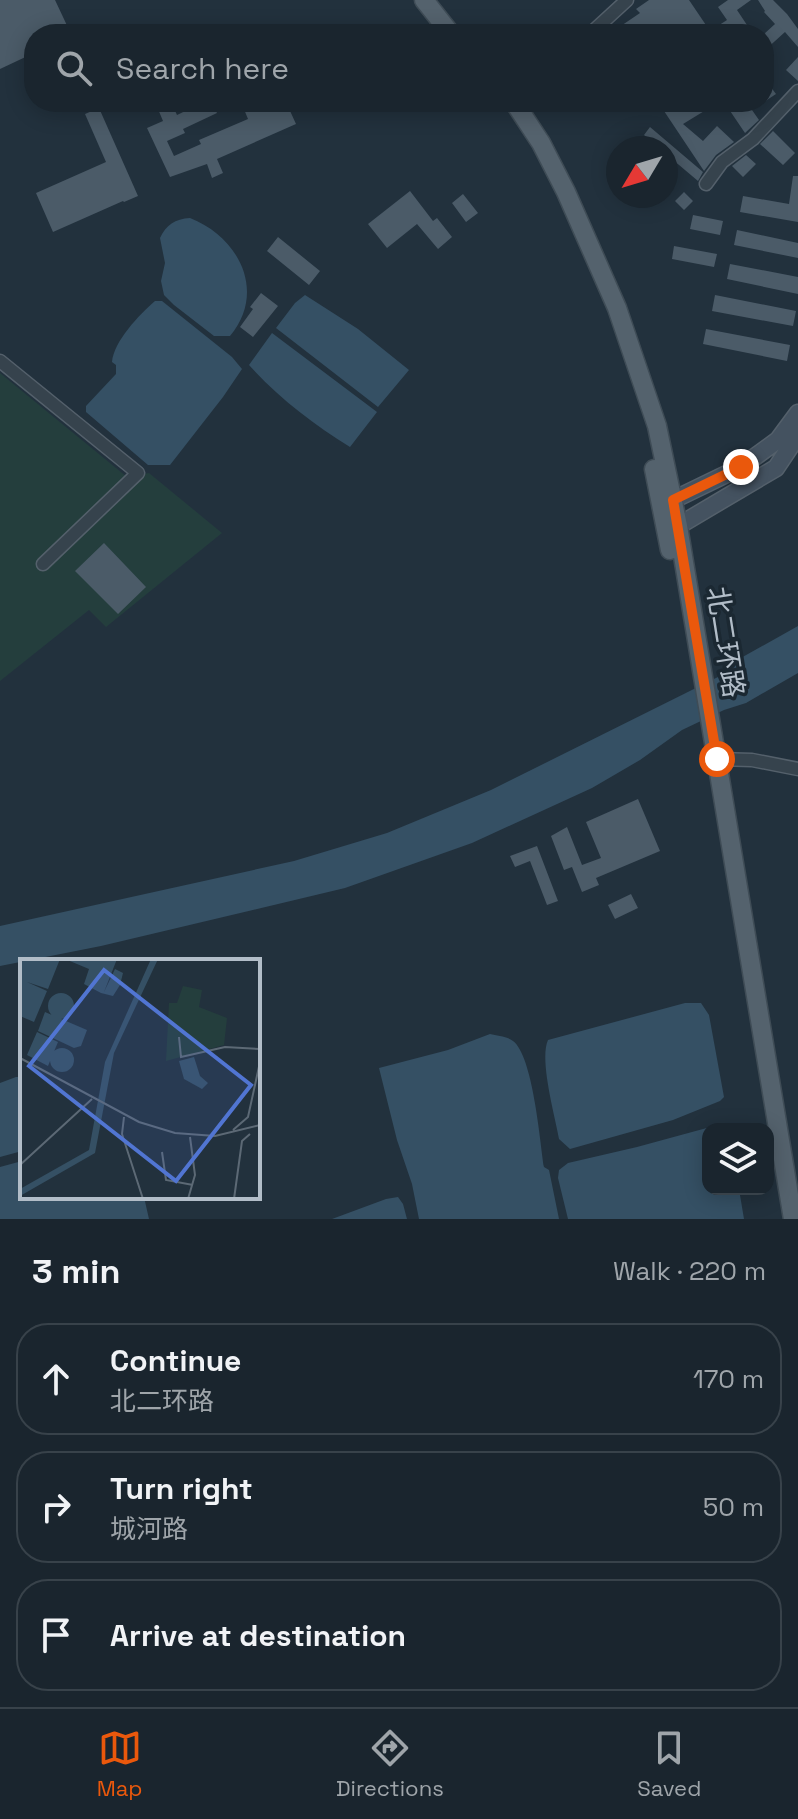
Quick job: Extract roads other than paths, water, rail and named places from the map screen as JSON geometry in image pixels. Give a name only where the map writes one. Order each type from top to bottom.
[{"type":"main road","points":[[424,0],[443,24]]},
{"type":"main road","points":[[439,0],[458,24]]},
{"type":"main road","name":"北二环路","points":[[515,112],[557,196],[606,315],[646,430],[711,748],[793,1219]]},
{"type":"main road","name":"北二环路","points":[[518,112],[541,143],[566,192],[617,308],[657,426],[678,526],[697,673]]},
{"type":"main road","points":[[673,500],[741,467],[778,440],[798,413]]},
{"type":"main road","points":[[678,526],[776,468],[798,435]]},
{"type":"main road","name":"北二环路","points":[[711,748],[766,1123]]},
{"type":"main road","points":[[774,1171],[782,1219]]},
{"type":"street","points":[[601,24],[627,0]]},
{"type":"street","points":[[706,184],[722,162],[753,139],[798,91]]},
{"type":"street","points":[[0,361],[138,473],[43,564]]},
{"type":"street","points":[[711,748],[798,769]]},
{"type":"water","points":[[190,218],[222,238],[242,268],[247,284],[246,302],[241,319],[230,336],[214,336],[164,295],[161,281],[165,263],[160,238],[172,224]]},
{"type":"water","points":[[305,295],[358,329],[409,370],[378,407],[276,328]]},
{"type":"water","points":[[155,301],[162,301],[232,357],[242,369],[170,465],[148,465],[86,412],[86,406],[116,374],[116,365],[112,362],[122,337]]},
{"type":"water","points":[[272,333],[377,412],[350,447],[297,410],[249,365]]},
{"type":"water","points":[[798,626],[798,673],[746,703],[682,730],[640,760],[592,788],[472,843],[345,888],[101,946],[35,959],[20,959],[20,962],[0,966],[0,926],[294,861],[387,833],[491,790],[726,673],[734,668],[739,659]]},
{"type":"water","points":[[685,1003],[701,1003],[709,1015],[724,1097],[673,1120],[570,1149],[559,1139],[551,1103],[545,1061],[548,1040]]},
{"type":"water","points":[[490,1034],[513,1041],[526,1063],[544,1167],[549,1170],[559,1219],[419,1219],[379,1068],[448,1050]]},
{"type":"water","points":[[20,1077],[20,1152],[0,1157],[0,1083]]},
{"type":"water","points":[[702,1129],[702,1195],[740,1195],[744,1219],[568,1219],[558,1178],[559,1170],[568,1163]]},
{"type":"water","points":[[20,1162],[20,1199],[144,1199],[149,1219],[0,1219],[0,1167]]},
{"type":"water","points":[[398,1197],[407,1219],[332,1219],[386,1199]]}]
